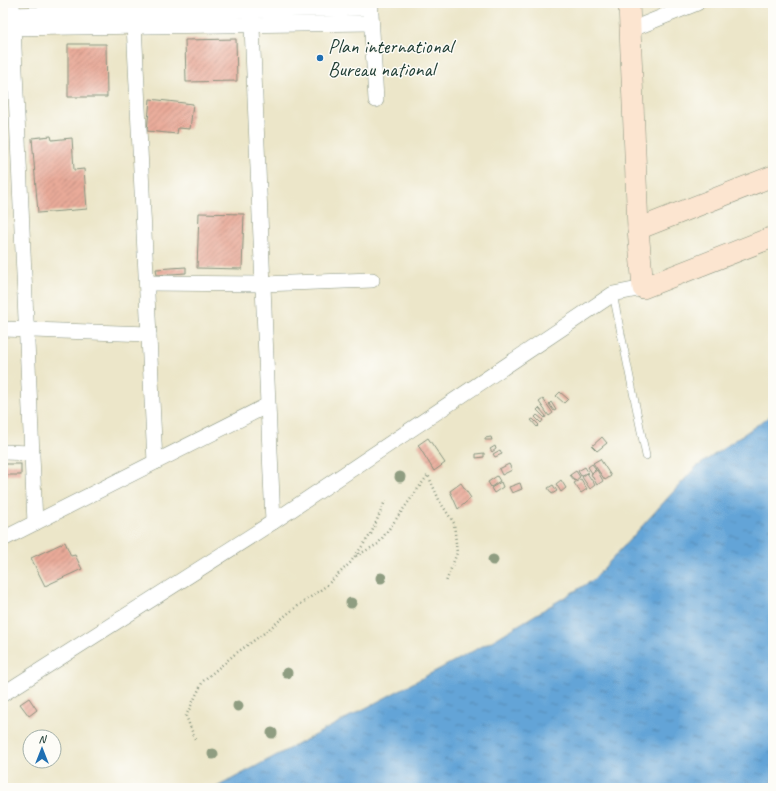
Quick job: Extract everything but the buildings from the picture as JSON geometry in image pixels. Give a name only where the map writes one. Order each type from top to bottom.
[{"type":"street","points":[[629,3],[638,228],[643,288]]},
{"type":"street","points":[[630,30],[697,3]]},
{"type":"street","points":[[35,523],[27,330],[9,18],[134,14],[251,13],[371,5],[376,100]]},
{"type":"street","points":[[251,13],[371,23]]},
{"type":"street","points":[[251,13],[273,522]]},
{"type":"street","points":[[134,14],[155,462]]},
{"type":"street","points":[[638,228],[773,176]]},
{"type":"street","points":[[3,694],[273,522],[613,294],[643,288],[773,237]]},
{"type":"street","points":[[147,283],[263,284],[372,280]]},
{"type":"street","points":[[3,329],[149,334]]},
{"type":"street","points":[[3,539],[268,405]]},
{"type":"street","points":[[3,452],[32,453]]},
{"type":"lane","points":[[613,294],[646,456]]},
{"type":"path","points":[[355,556],[378,544],[428,475],[440,502],[454,524],[457,552],[446,582]]},
{"type":"path","points":[[195,739],[186,716],[203,681],[291,610],[326,586],[350,563],[371,534],[386,499]]},
{"type":"water","points":[[773,414],[773,788],[215,788],[492,641],[593,580],[695,468]]},
{"type":"place","name":"Plan international Bureau national","points":[[320,58]]}]
